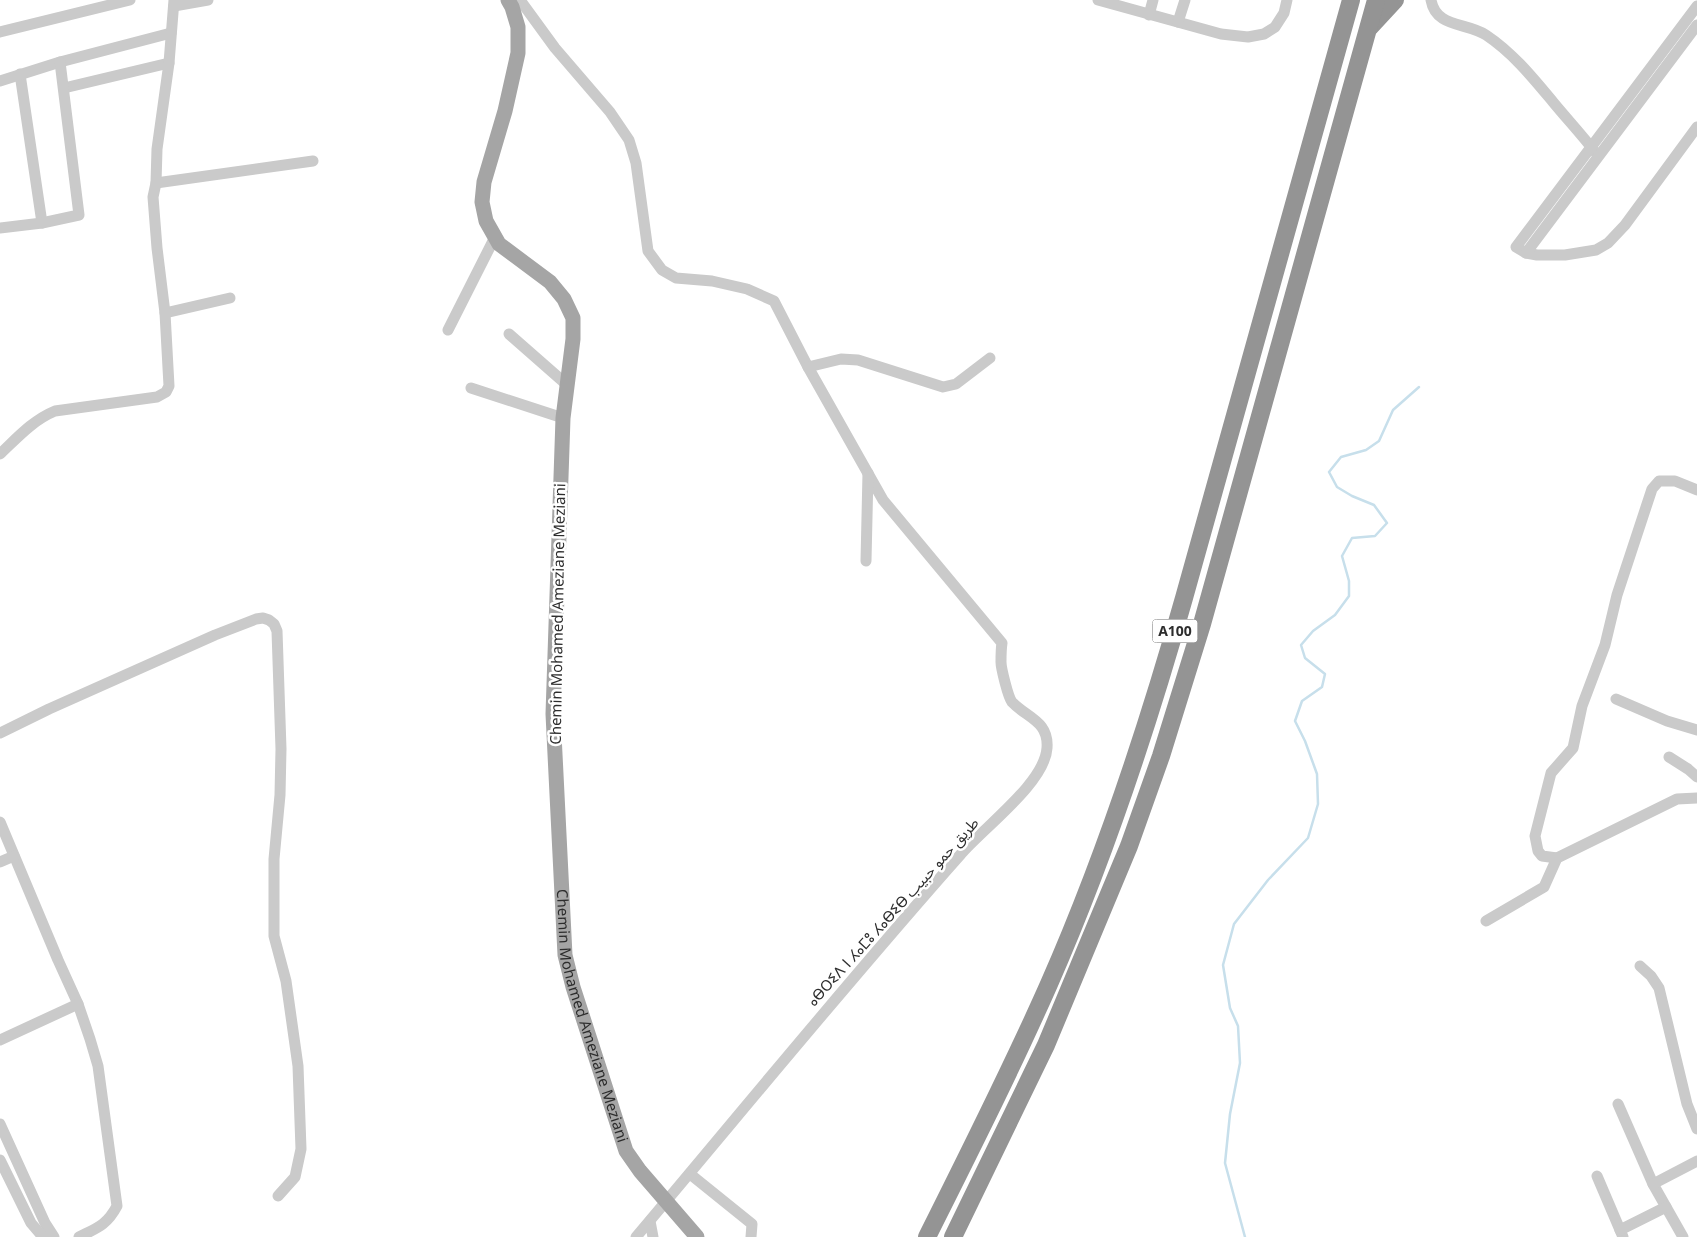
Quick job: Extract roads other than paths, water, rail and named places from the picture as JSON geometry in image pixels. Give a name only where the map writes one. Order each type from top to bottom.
[{"type":"highway","name":"A100","points":[[927,1237],[980,1132],[1049,984],[1108,835],[1135,759],[1161,680],[1351,0]]},
{"type":"highway","name":"A100","points":[[953,1237],[1019,1104],[1057,1020],[1129,846],[1161,756],[1202,624],[1376,0]]},
{"type":"highway","points":[[1368,30],[1395,0]]},
{"type":"main road","name":"Chemin Mohamed Ameziane Meziani","points":[[508,0],[518,27],[518,52],[505,111],[484,182],[482,202],[486,221],[499,244],[550,282],[564,299],[573,318],[573,339],[563,418],[553,714],[566,955],[573,987],[626,1151],[640,1171],[697,1237]]},
{"type":"street","points":[[0,32],[127,0]]},
{"type":"street","points":[[0,454],[35,422],[55,411],[157,396],[163,394],[168,389],[170,382],[166,313],[157,248],[153,197],[156,183],[157,149],[169,63],[174,3],[208,0]]},
{"type":"street","name":"ⴰⴱⵔⵉⴷ ⵏ ⵃⴰⵎⵓ ⵃⴰⴱⵉⴱ طريق حمو حبيب","points":[[520,0],[555,48],[610,112],[629,140],[636,163],[648,251],[662,270],[676,278],[712,281],[747,289],[774,301],[808,367],[883,500],[1002,642],[1001,664],[1011,701],[1036,719],[1046,734],[1047,749],[1042,764],[1031,782],[1012,805],[963,851],[864,963],[636,1237]]},
{"type":"street","points":[[1098,0],[1221,34],[1248,37],[1264,34],[1274,27],[1284,14],[1287,0]]},
{"type":"street","points":[[1149,14],[1153,0]]},
{"type":"street","points":[[1178,22],[1185,0]]},
{"type":"street","points":[[1431,0],[1433,8],[1441,18],[1480,31],[1515,58],[1594,151]]},
{"type":"street","points":[[1697,6],[1521,250],[1551,255],[1576,254],[1596,250],[1608,243],[1625,225],[1697,127]]},
{"type":"street","points":[[1594,151],[1697,26]]},
{"type":"street","points":[[0,81],[60,62],[171,33]]},
{"type":"street","points":[[0,228],[42,223],[79,215],[60,62]]},
{"type":"street","points":[[64,88],[169,63]]},
{"type":"street","points":[[20,74],[42,223]]},
{"type":"street","points":[[156,183],[313,161]]},
{"type":"street","points":[[448,330],[495,237]]},
{"type":"street","points":[[166,313],[230,298]]},
{"type":"street","points":[[509,334],[566,384]]},
{"type":"street","points":[[808,367],[841,359],[858,360],[943,387],[956,384],[990,358]]},
{"type":"street","points":[[471,388],[563,418]]},
{"type":"street","points":[[866,561],[868,473]]},
{"type":"street","points":[[1697,490],[1675,481],[1659,481],[1652,489],[1617,595],[1606,645],[1582,706],[1573,748],[1551,773],[1535,836],[1538,851],[1542,856],[1557,858],[1677,799],[1697,798]]},
{"type":"street","points":[[0,733],[49,709],[240,626],[263,618],[274,624],[277,631],[281,749],[280,795],[274,858],[274,936],[286,981],[298,1066],[301,1149],[295,1177],[278,1196]]},
{"type":"street","points":[[1616,699],[1667,721],[1697,730]]},
{"type":"street","points":[[1669,757],[1697,777]]},
{"type":"street","points":[[0,822],[78,1004],[98,1066],[117,1206],[111,1217],[79,1237]]},
{"type":"street","points":[[0,862],[14,856]]},
{"type":"street","points":[[1486,921],[1544,887],[1557,858]]},
{"type":"street","points":[[1640,966],[1652,976],[1659,988],[1687,1104],[1697,1129]]},
{"type":"street","points":[[0,1040],[78,1004]]},
{"type":"street","points":[[1618,1104],[1654,1184],[1683,1237]]},
{"type":"street","points":[[0,1124],[45,1223],[54,1237]]},
{"type":"street","points":[[0,1160],[31,1223],[43,1237]]},
{"type":"street","points":[[1654,1184],[1697,1161]]},
{"type":"street","points":[[690,1174],[752,1224],[751,1237]]},
{"type":"street","points":[[1597,1176],[1621,1234],[1666,1206]]},
{"type":"street","points":[[650,1221],[653,1237]]},
{"type":"waterway","points":[[1245,1237],[1225,1163],[1230,1114],[1240,1063],[1238,1026],[1230,1008],[1223,965],[1234,924],[1268,880],[1308,838],[1318,804],[1317,774],[1305,741],[1295,721],[1302,701],[1322,687],[1325,674],[1305,658],[1301,645],[1313,631],[1335,615],[1349,596],[1349,581],[1342,556],[1352,538],[1375,536],[1387,523],[1374,505],[1352,496],[1337,487],[1329,472],[1341,457],[1366,450],[1379,441],[1393,410],[1419,387]]}]
